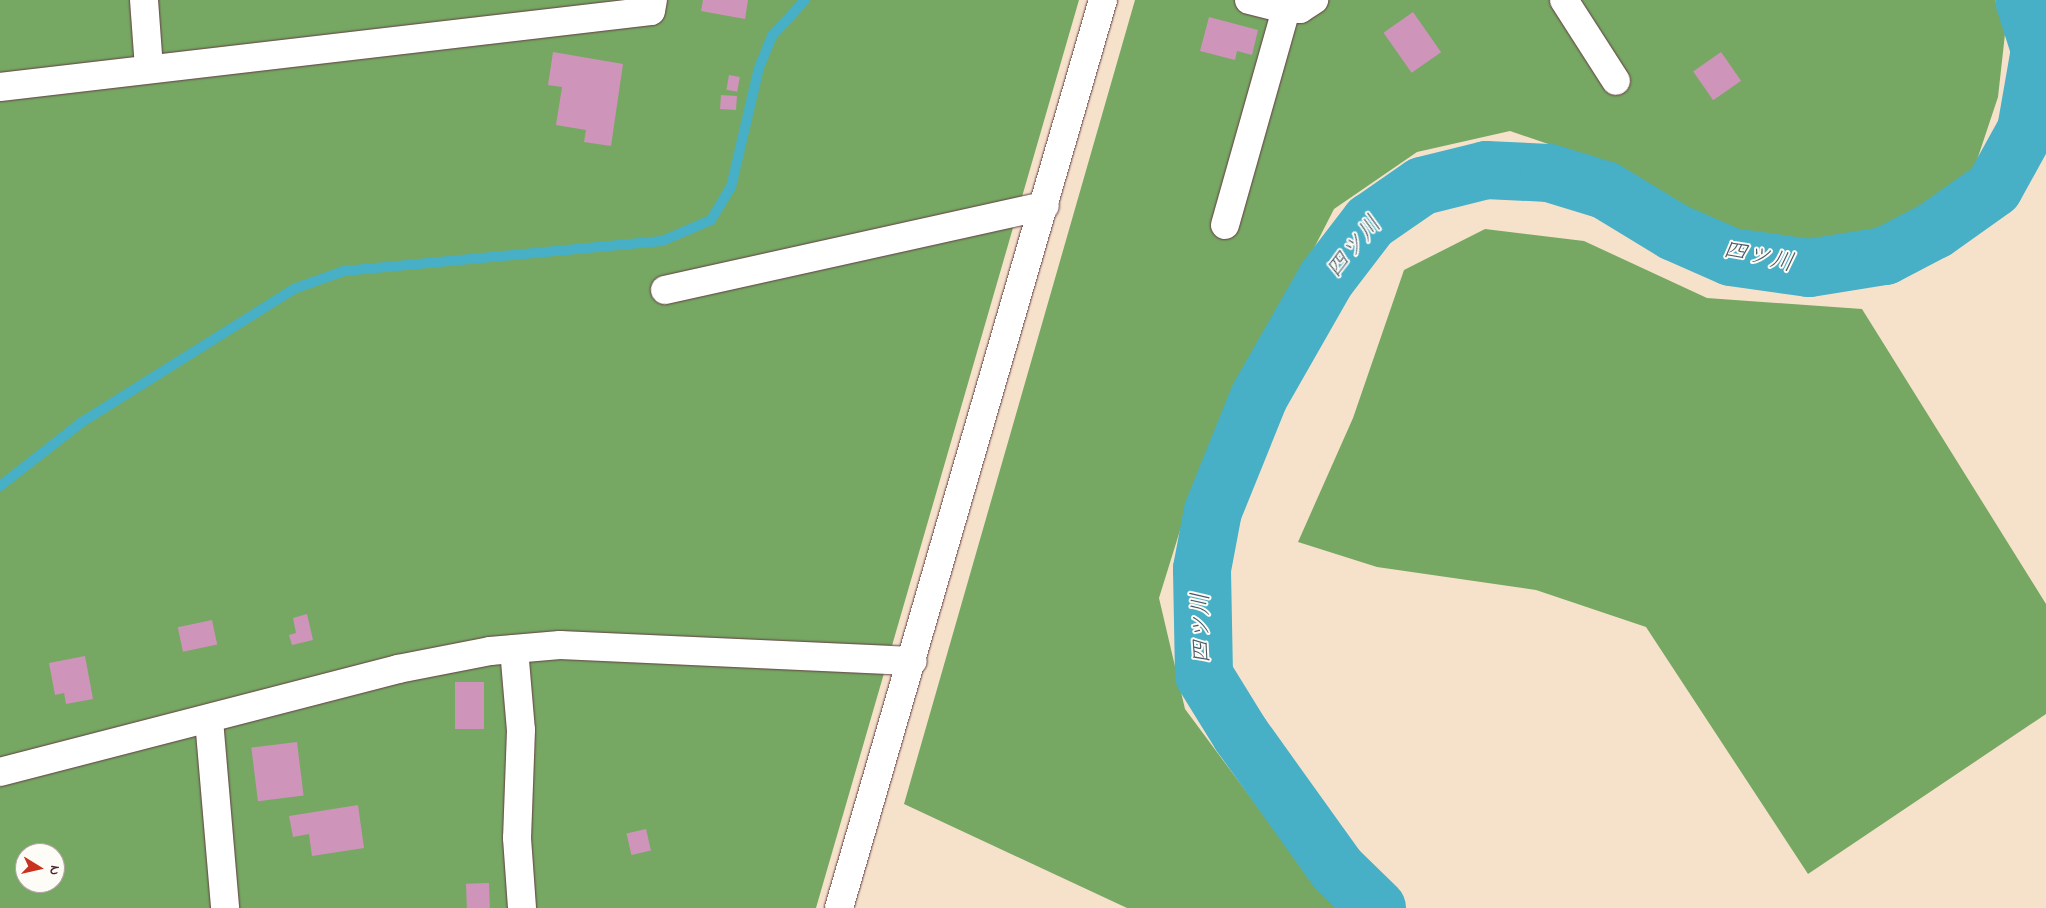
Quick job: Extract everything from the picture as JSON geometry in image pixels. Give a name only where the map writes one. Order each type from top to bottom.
[{"type":"street","points":[[144,0],[149,68]]},
{"type":"street","points":[[0,87],[149,68],[651,11],[654,0]]},
{"type":"street","points":[[839,908],[913,661],[1103,0]]},
{"type":"street","points":[[1250,0],[1286,9],[1300,9],[1314,0]]},
{"type":"street","points":[[1564,0],[1616,81]]},
{"type":"street","points":[[1225,225],[1286,9]]},
{"type":"street","points":[[665,290],[1045,206]]},
{"type":"street","points":[[0,772],[208,720],[398,669],[514,649],[560,645],[913,661]]},
{"type":"street","points":[[514,649],[521,730],[517,838],[522,908]]},
{"type":"street","points":[[208,720],[225,908]]},
{"type":"green space","points":[[0,0],[1079,0],[816,908],[0,908]]},
{"type":"green space","points":[[1135,0],[1995,0],[2005,34],[1998,97],[1974,169],[1913,214],[1868,237],[1819,248],[1713,233],[1619,168],[1510,131],[1417,152],[1334,209],[1196,479],[1159,598],[1185,709],[1277,833],[1344,908],[1127,908],[904,804]]},
{"type":"green space","points":[[1485,229],[1584,241],[1707,298],[1862,309],[2046,604],[2046,714],[1808,874],[1646,627],[1536,590],[1377,567],[1298,542],[1353,418],[1404,270]]},
{"type":"building","points":[[703,0],[748,0],[745,19],[701,11]]},
{"type":"building","points":[[1413,12],[1441,52],[1412,73],[1384,33]]},
{"type":"building","points":[[1209,17],[1258,30],[1252,55],[1237,51],[1235,60],[1200,51]]},
{"type":"building","points":[[553,52],[623,64],[611,146],[584,142],[586,130],[556,125],[562,87],[548,85]]},
{"type":"building","points":[[1721,52],[1741,81],[1713,100],[1693,72]]},
{"type":"building","points":[[729,75],[740,77],[737,92],[726,90]]},
{"type":"building","points":[[721,95],[737,96],[736,110],[720,109]]},
{"type":"building","points":[[307,614],[313,640],[292,645],[289,635],[296,633],[293,618]]},
{"type":"building","points":[[212,620],[217,644],[183,652],[178,627]]},
{"type":"building","points":[[85,656],[93,699],[66,704],[64,693],[55,695],[49,663]]},
{"type":"building","points":[[455,682],[484,682],[484,729],[455,729]]},
{"type":"building","points":[[297,742],[304,796],[258,801],[251,748]]},
{"type":"building","points":[[358,805],[364,848],[312,856],[309,834],[293,837],[289,816]]},
{"type":"building","points":[[646,829],[651,850],[631,855],[627,833]]},
{"type":"building","points":[[489,883],[490,908],[467,908],[466,884]]},
{"type":"waterway","points":[[0,486],[82,422],[296,288],[344,271],[662,241],[711,220],[731,187],[759,68],[772,36],[805,0]]},
{"type":"waterway","name":"四ツ川","points":[[1377,908],[1337,869],[1241,735],[1204,675],[1202,569],[1213,511],[1259,397],[1327,278],[1370,222],[1422,186],[1486,170],[1549,173],[1605,190],[1674,232],[1731,257],[1809,268],[1885,256],[1935,230],[1994,188],[2026,130],[2040,50],[2024,0]]}]
